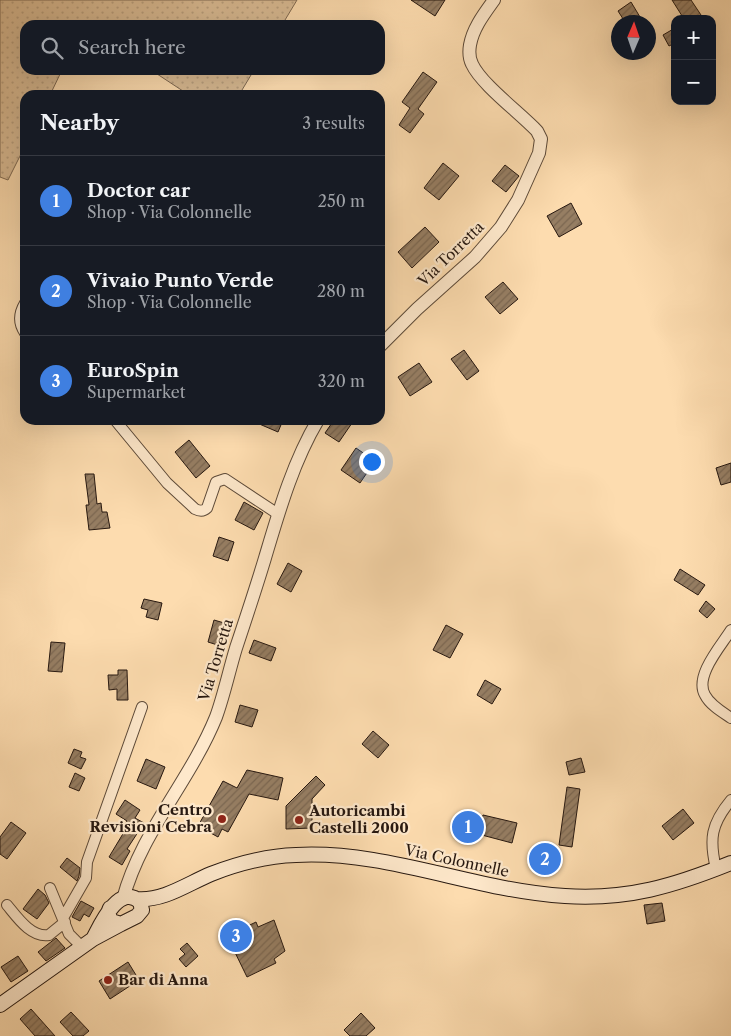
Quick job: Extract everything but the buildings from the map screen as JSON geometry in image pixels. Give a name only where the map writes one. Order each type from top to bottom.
[{"type":"main road","name":"Via Colonnelle","points":[[87,943],[110,908],[162,897],[212,874],[243,863],[269,857],[319,854],[366,859],[508,888],[566,896],[612,896],[650,891],[685,881],[731,863]]},
{"type":"main road","name":"Via Colonnelle","points":[[0,1005],[87,943],[137,916],[138,902]]},
{"type":"main road","points":[[110,908],[108,913],[111,921],[121,924]]},
{"type":"street","name":"Via Torretta","points":[[385,341],[495,236],[518,200],[539,152],[541,139],[537,131],[481,77],[471,61],[470,49],[473,34],[494,0]]},
{"type":"street","points":[[119,425],[167,483],[195,509],[204,511],[216,482],[225,479],[278,514]]},
{"type":"street","name":"Via Torretta","points":[[138,902],[131,871],[196,759],[214,722],[278,514],[300,457],[316,425]]},
{"type":"street","points":[[731,630],[704,672],[702,682],[703,691],[708,699],[731,718]]},
{"type":"street","points":[[7,905],[24,925],[40,934],[49,935],[64,920],[86,878],[87,862],[142,707]]},
{"type":"street","points":[[716,869],[712,852],[712,836],[718,819],[731,800]]},
{"type":"street","points":[[50,888],[69,934],[87,943]]},
{"type":"shaded area","points":[[0,0],[297,0],[285,20],[20,20],[20,75],[60,75],[52,90],[20,90],[20,156],[8,180],[0,177]]},
{"type":"shaded area","points":[[159,75],[251,75],[242,90],[181,90]]},
{"type":"place","name":"Centro Revisioni Cebra","points":[[222,819]]},
{"type":"place","name":"Autoricambi Castelli 2000","points":[[299,820]]},
{"type":"place","name":"Doctor car","points":[[468,827]]},
{"type":"place","name":"Vivaio Punto Verde","points":[[545,859]]},
{"type":"place","name":"EuroSpin","points":[[236,936]]},
{"type":"place","name":"Bar di Anna","points":[[108,980]]}]
